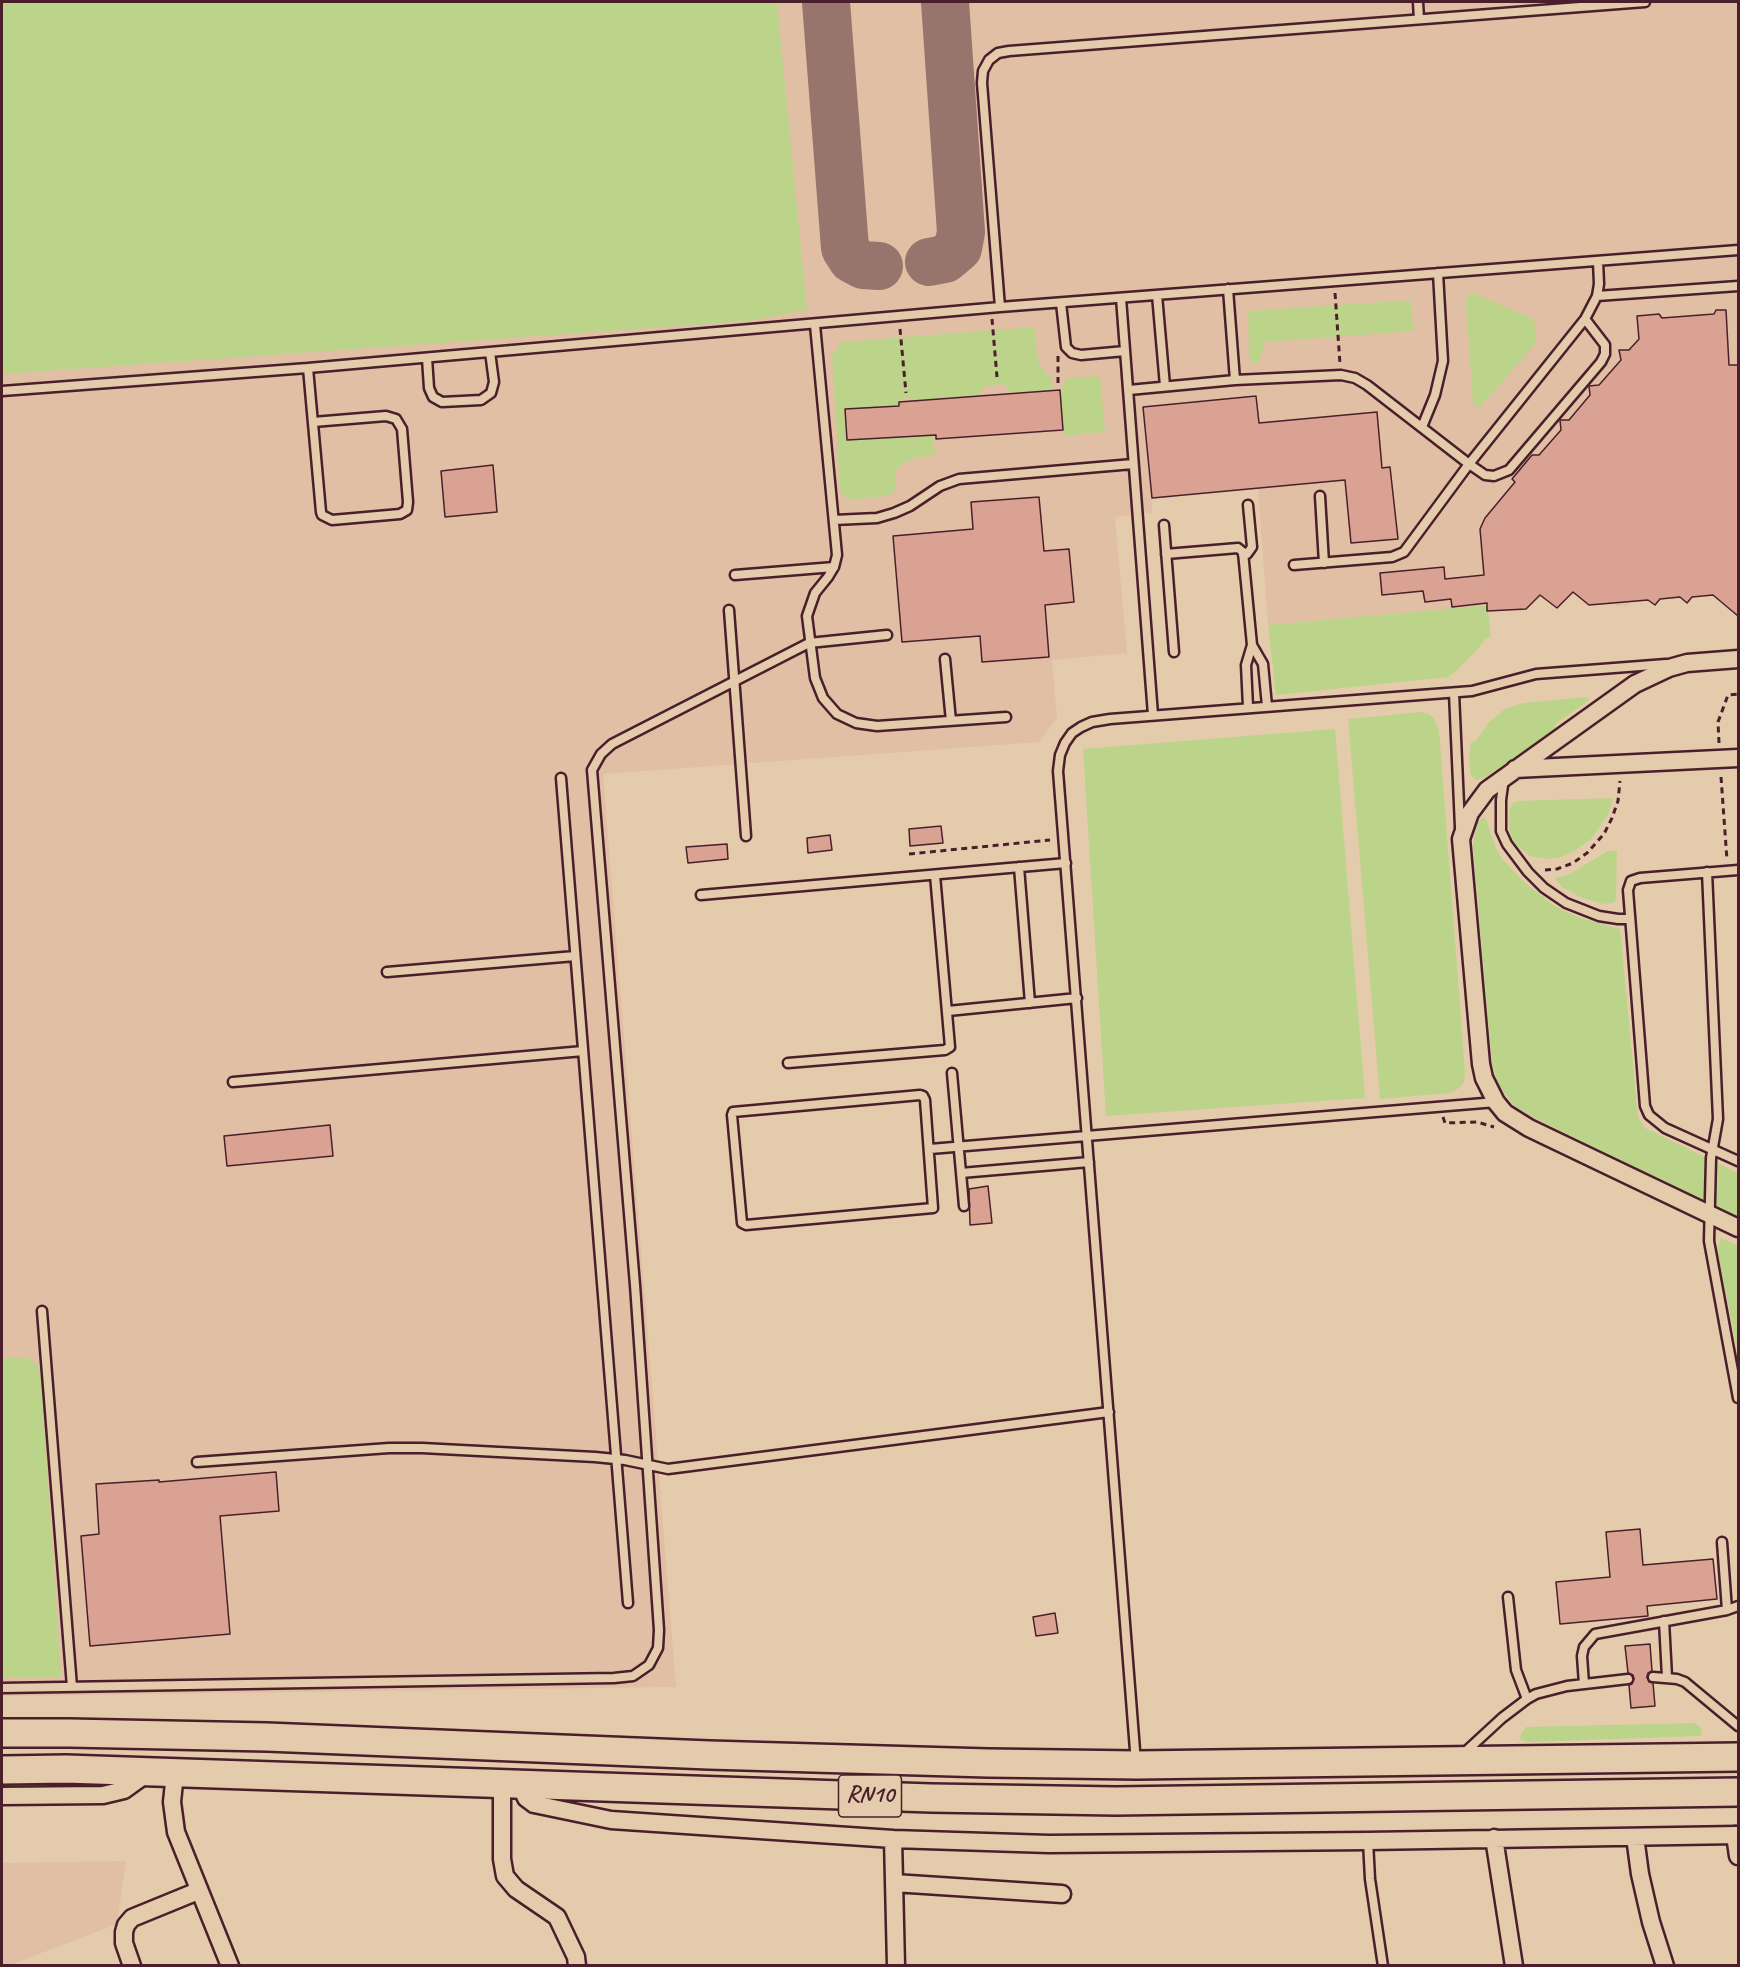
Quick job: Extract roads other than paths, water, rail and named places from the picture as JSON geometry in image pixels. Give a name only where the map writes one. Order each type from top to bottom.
[{"type":"highway","name":"RN10","points":[[2,1733],[267,1737],[852,1760],[1137,1765],[1738,1757]]},
{"type":"highway","name":"RN10","points":[[2,1770],[66,1769],[931,1798],[1116,1801],[1738,1792]]},
{"type":"street","points":[[1738,659],[1688,663],[1669,668],[1635,684],[1510,773],[1478,801],[1470,813],[1461,839],[1481,1064],[1484,1078],[1496,1102],[1505,1113],[1529,1128],[1738,1228]]},
{"type":"street","points":[[1510,773],[1619,764],[1738,758]]},
{"type":"street","points":[[2,1796],[104,1795],[124,1790],[162,1772],[172,1802],[176,1832],[198,1891],[230,1965]]},
{"type":"street","points":[[511,1784],[534,1804],[611,1820],[893,1839],[1049,1844],[1368,1842],[1737,1835],[1738,1856]]},
{"type":"street","points":[[511,1784],[502,1859],[505,1876],[516,1889],[557,1917],[576,1957],[577,1965]]},
{"type":"street","points":[[1635,1837],[1640,1874],[1665,1965]]},
{"type":"street","points":[[1494,1838],[1514,1965]]},
{"type":"street","points":[[893,1839],[896,1965]]},
{"type":"street","points":[[894,1883],[1062,1894]]},
{"type":"street","points":[[132,1965],[124,1943],[124,1932],[132,1918],[198,1891]]},
{"type":"lane","points":[[1418,2],[1419,19]]},
{"type":"lane","points":[[996,308],[982,83],[983,71],[989,60],[998,53],[1645,2]]},
{"type":"lane","points":[[2,391],[308,368],[1228,289],[1738,250]]},
{"type":"lane","points":[[1294,566],[1392,557],[1404,552],[1469,464],[1585,319],[1597,296],[1598,261]]},
{"type":"lane","points":[[1422,427],[1438,387],[1443,361],[1438,273]]},
{"type":"lane","points":[[1597,296],[1738,286]]},
{"type":"lane","points":[[1228,289],[1235,380]]},
{"type":"lane","points":[[1157,295],[1165,386]]},
{"type":"lane","points":[[1121,298],[1153,715]]},
{"type":"lane","points":[[1061,303],[1066,347],[1072,353],[1081,355],[1125,351]]},
{"type":"lane","points":[[1129,390],[1235,380],[1341,375],[1354,378],[1367,385],[1469,464],[1485,475],[1494,476],[1509,470],[1601,362],[1605,354],[1605,345],[1585,319]]},
{"type":"lane","points":[[815,325],[837,555],[834,567],[810,604],[807,616],[814,678],[823,698],[837,714],[856,723],[877,726],[1006,717]]},
{"type":"lane","points":[[427,358],[429,387],[433,397],[442,402],[481,400],[491,393],[494,382],[490,352]]},
{"type":"lane","points":[[308,368],[321,512],[325,518],[400,514],[407,510],[402,429],[396,419],[386,416],[313,422]]},
{"type":"lane","points":[[834,520],[877,518],[894,513],[910,506],[940,486],[959,479],[1133,464]]},
{"type":"lane","points":[[1320,496],[1324,563]]},
{"type":"lane","points":[[1243,555],[1248,554],[1252,547],[1248,505]]},
{"type":"lane","points":[[1164,525],[1174,652]]},
{"type":"lane","points":[[1166,554],[1238,548],[1243,555],[1252,645],[1246,665],[1248,707]]},
{"type":"lane","points":[[735,575],[834,567]]},
{"type":"lane","points":[[729,610],[746,836]]},
{"type":"lane","points":[[2,1688],[614,1678],[633,1676],[649,1665],[658,1648],[659,1630],[649,1466],[592,770],[601,754],[612,744],[809,643],[887,635]]},
{"type":"lane","points":[[1252,645],[1263,664],[1267,706]]},
{"type":"lane","points":[[945,659],[951,721]]},
{"type":"lane","points":[[1137,1765],[1058,771],[1060,755],[1065,743],[1072,733],[1092,722],[1248,707],[1454,693],[1491,688],[1536,674],[1688,663]]},
{"type":"lane","points":[[1454,693],[1461,839]]},
{"type":"lane","points":[[1510,773],[1501,800],[1501,831],[1507,844],[1528,872],[1544,888],[1566,903],[1599,916],[1630,919]]},
{"type":"lane","points":[[561,778],[628,1603]]},
{"type":"lane","points":[[700,895],[1066,863]]},
{"type":"lane","points":[[1019,867],[1030,1003]]},
{"type":"lane","points":[[1738,870],[1634,879],[1628,885],[1645,1106],[1649,1115],[1665,1128],[1738,1161]]},
{"type":"lane","points":[[1707,872],[1718,1100],[1716,1139],[1713,1150],[1710,1250],[1738,1398]]},
{"type":"lane","points":[[788,1063],[948,1049],[951,1045],[935,875]]},
{"type":"lane","points":[[387,972],[575,956]]},
{"type":"lane","points":[[948,1011],[1077,998]]},
{"type":"lane","points":[[233,1082],[583,1051]]},
{"type":"lane","points":[[952,1073],[964,1206]]},
{"type":"lane","points":[[921,1096],[925,1100],[930,1149],[935,1204],[932,1209],[746,1225],[742,1223],[733,1112],[921,1096]]},
{"type":"lane","points":[[930,1149],[1496,1102]]},
{"type":"lane","points":[[961,1173],[1089,1162]]},
{"type":"lane","points":[[42,1311],[72,1687]]},
{"type":"lane","points":[[196,1462],[388,1448],[615,1459],[674,1469],[1109,1412]]},
{"type":"lane","points":[[1722,1542],[1727,1610]]},
{"type":"lane","points":[[1508,1596],[1516,1670],[1527,1699]]},
{"type":"lane","points":[[1584,1684],[1582,1656],[1584,1647],[1595,1634],[1727,1610],[1738,1606]]},
{"type":"lane","points":[[1664,1622],[1667,1677]]},
{"type":"lane","points":[[1653,1677],[1677,1679],[1693,1687],[1738,1726]]},
{"type":"lane","points":[[1457,1761],[1479,1738],[1527,1699],[1546,1690],[1628,1679]]},
{"type":"lane","points":[[1368,1842],[1370,1879],[1383,1965]]}]
